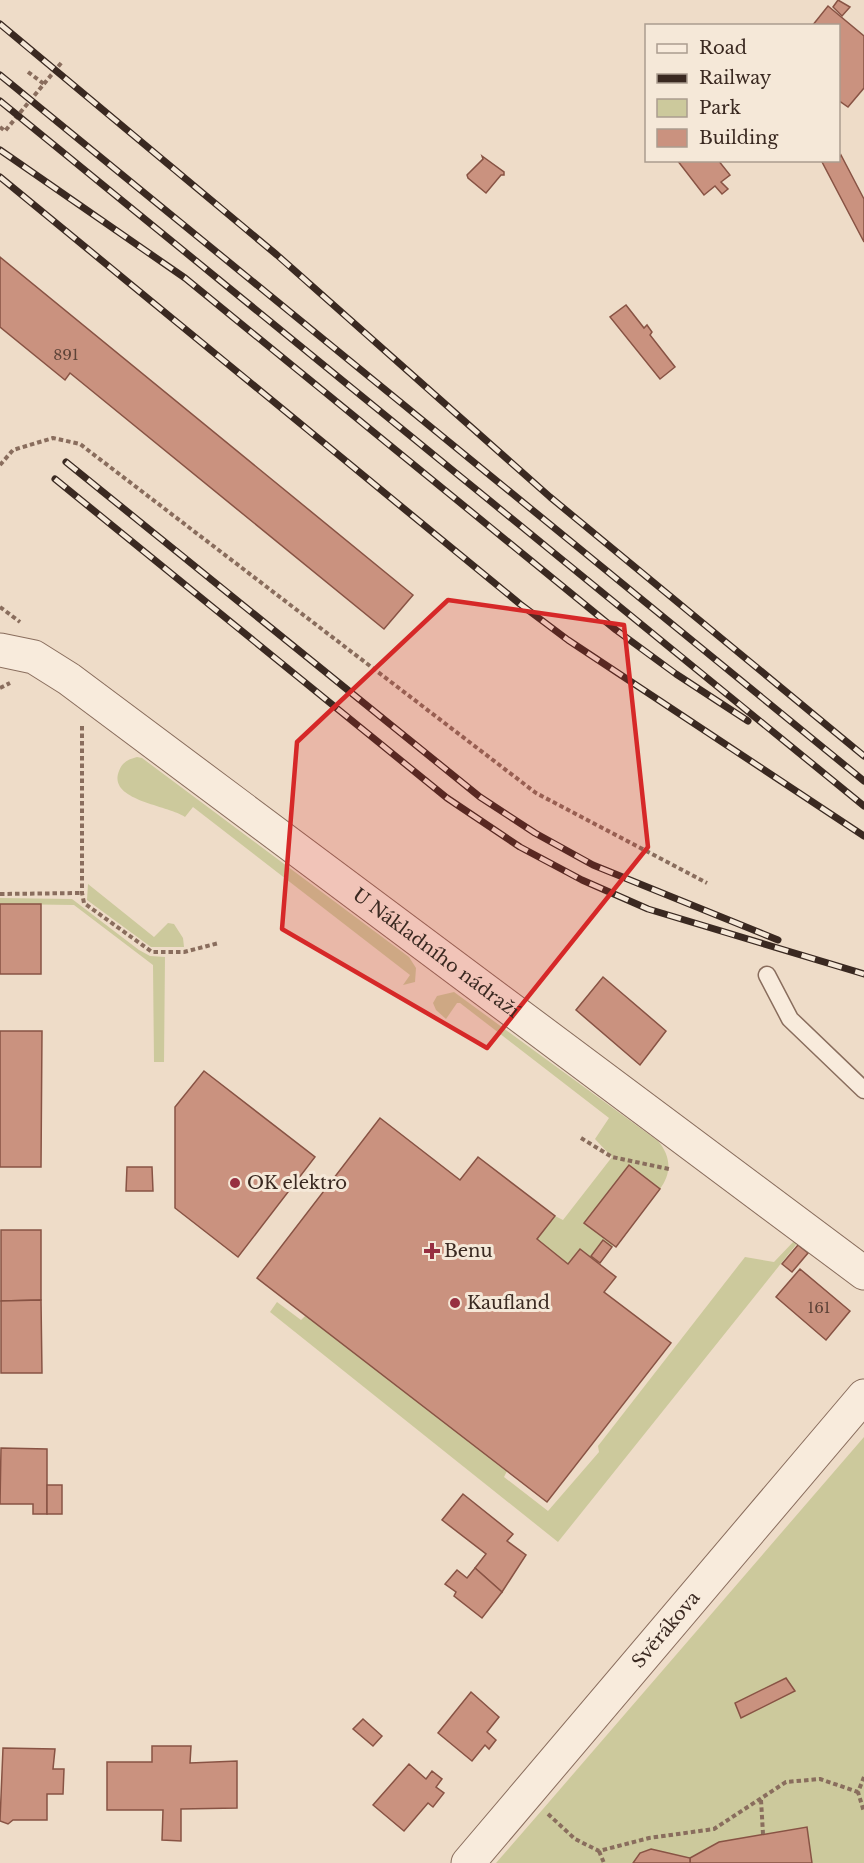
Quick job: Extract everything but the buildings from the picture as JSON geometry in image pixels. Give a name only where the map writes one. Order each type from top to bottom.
[{"type":"street","name":"U Nákladního nádraží","points":[[0,650],[34,657],[69,679],[864,1273]]},
{"type":"street","name":"Svěrákova","points":[[468,1863],[864,1396]]},
{"type":"lane","points":[[767,975],[790,1019],[864,1090]]},
{"type":"path","points":[[0,127],[5,131],[62,62]]},
{"type":"path","points":[[28,72],[44,84]]},
{"type":"path","points":[[0,465],[13,450],[53,438],[80,444],[536,793],[707,883]]},
{"type":"path","points":[[0,688],[15,682]]},
{"type":"path","points":[[80,718],[83,740],[81,893],[84,903],[152,952],[184,952],[219,943]]},
{"type":"path","points":[[0,894],[81,893]]},
{"type":"path","points":[[581,1138],[612,1157],[626,1158],[669,1169]]},
{"type":"path","points":[[864,1777],[858,1792],[864,1812]]},
{"type":"path","points":[[599,1851],[648,1838],[714,1829],[786,1782],[820,1779],[858,1792]]},
{"type":"path","points":[[527,1795],[575,1839],[599,1851],[604,1863]]},
{"type":"path","points":[[761,1800],[763,1834]]},
{"type":"highlighted area","points":[[448,600],[624,625],[648,847],[487,1048],[282,929],[297,742]]},
{"type":"green space","points":[[137,757],[142,758],[409,957],[416,968],[415,982],[403,985],[410,975],[193,807],[185,817],[130,796],[122,789],[118,781],[119,771],[126,761]]},
{"type":"green space","points":[[88,884],[154,937],[168,923],[174,924],[183,938],[184,947],[151,947],[87,900]]},
{"type":"green space","points":[[0,898],[72,899],[139,950],[150,956],[165,957],[164,1062],[154,1062],[153,965],[74,905],[0,904]]},
{"type":"green space","points":[[454,992],[658,1141],[662,1147],[668,1159],[668,1171],[660,1189],[629,1165],[585,1222],[613,1245],[612,1247],[603,1240],[591,1255],[599,1264],[580,1249],[568,1264],[537,1239],[555,1216],[563,1220],[612,1157],[595,1139],[609,1118],[460,1003],[457,1003],[446,1019],[436,1010],[433,1003],[437,996]]},
{"type":"green space","points":[[795,1240],[799,1241],[558,1542],[270,1312],[277,1302],[301,1320],[306,1315],[507,1471],[504,1477],[548,1511],[599,1452],[598,1446],[745,1257],[774,1262]]},
{"type":"green space","points":[[864,1437],[864,1863],[496,1863],[543,1809]]},
{"type":"railway","points":[[0,24],[277,255],[550,497],[864,756]]},
{"type":"railway","points":[[0,75],[864,781]]},
{"type":"railway","points":[[0,101],[864,806]]},
{"type":"railway","points":[[0,150],[185,278],[616,630],[676,674],[748,721]]},
{"type":"railway","points":[[0,177],[520,604],[568,640],[864,836]]},
{"type":"railway","points":[[66,462],[480,797],[535,833],[593,865],[778,940]]},
{"type":"railway","points":[[55,479],[447,798],[520,847],[582,880],[648,909],[864,974]]},
{"type":"place","name":"OK elektro","points":[[235,1183]]},
{"type":"place","name":"Benu","points":[[432,1251]]},
{"type":"place","name":"Kaufland","points":[[455,1303]]}]
